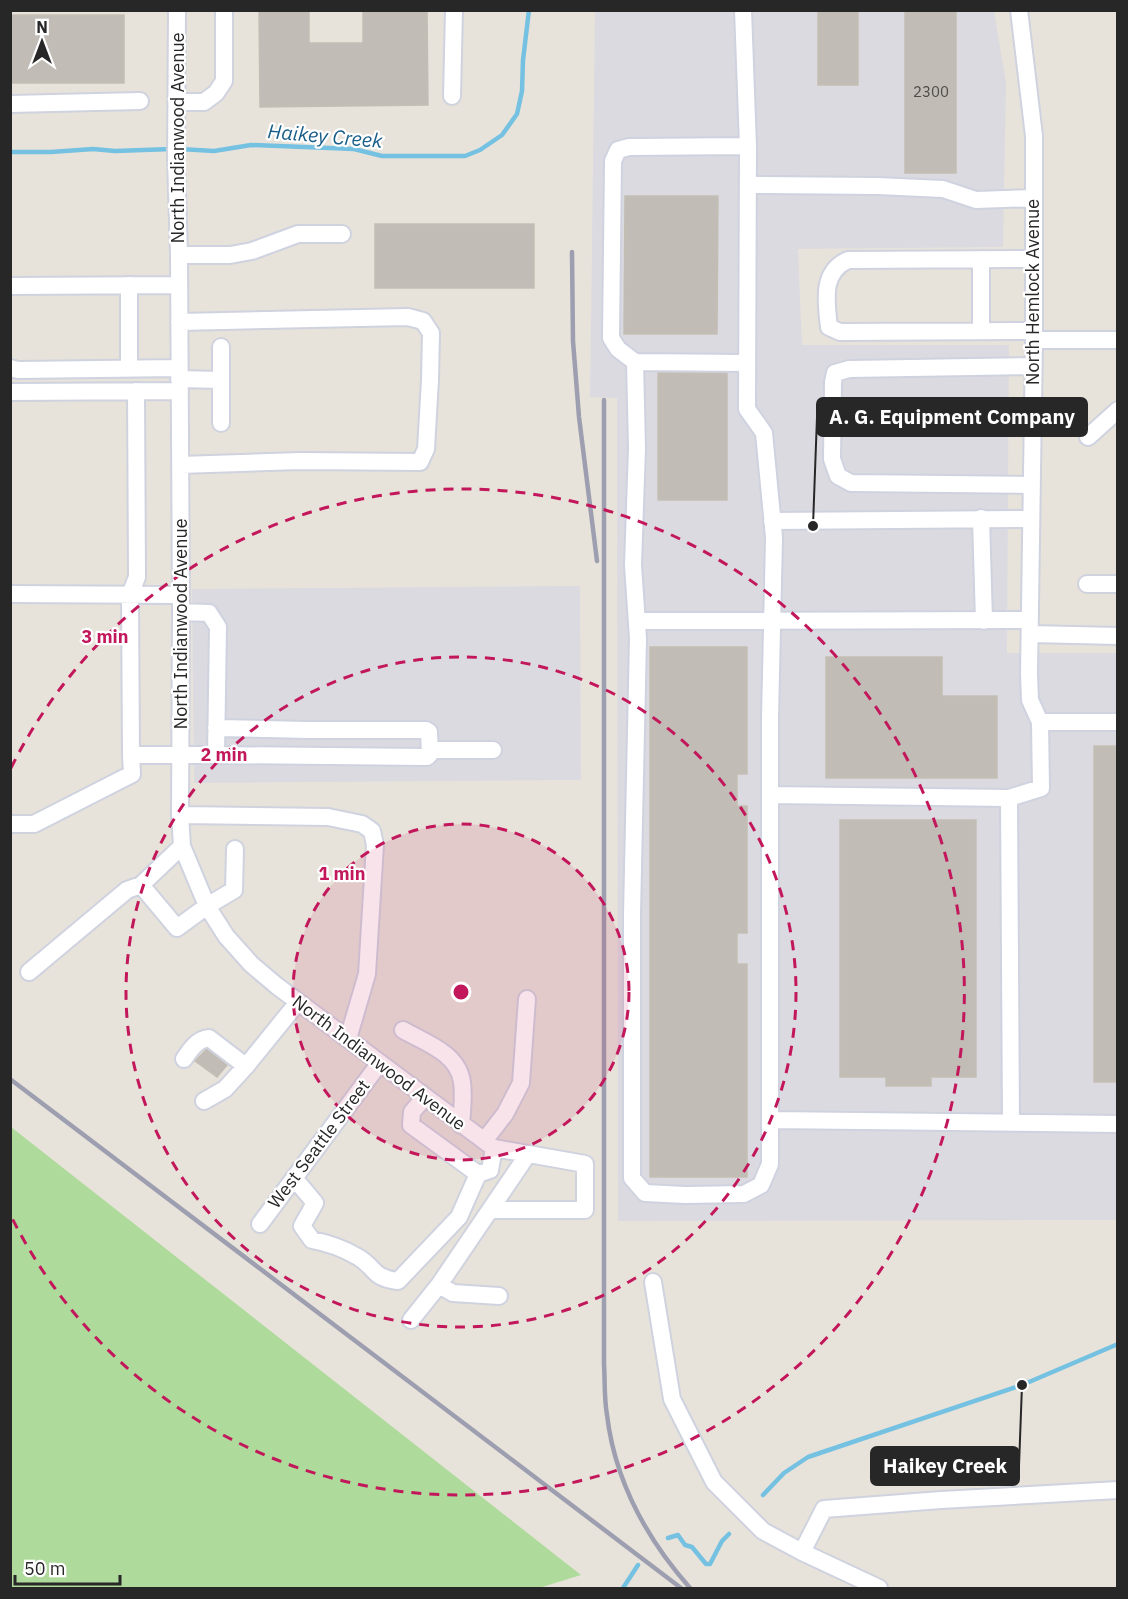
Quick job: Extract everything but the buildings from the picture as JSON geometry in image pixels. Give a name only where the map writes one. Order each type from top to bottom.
[{"type":"street","name":"North Indianwood Avenue","points":[[177,10],[176,159],[179,255],[182,755],[180,815],[182,846],[207,906],[226,936],[250,964],[298,1002],[489,1145],[585,1164],[585,1210],[490,1210]]},
{"type":"street","points":[[178,102],[204,102],[216,93],[224,81],[224,10]]},
{"type":"street","points":[[452,96],[453,10]]},
{"type":"street","points":[[635,362],[637,448],[633,565],[637,621],[633,914],[633,1178],[645,1194],[744,1194],[761,1185],[771,1164],[774,537],[764,433],[747,409],[748,146],[743,10]]},
{"type":"street","name":"North Hemlock Avenue","points":[[1009,798],[1041,788],[1040,722],[1030,700],[1034,136],[1018,10]]},
{"type":"street","points":[[10,104],[140,101]]},
{"type":"street","points":[[746,363],[635,362],[618,349],[611,338],[613,161],[618,150],[629,147],[748,146]]},
{"type":"street","points":[[748,185],[877,186],[943,189],[976,200],[1034,198]]},
{"type":"street","points":[[179,255],[230,255],[252,251],[298,234],[342,234]]},
{"type":"street","points":[[981,259],[981,331]]},
{"type":"street","points":[[1034,259],[848,260],[837,265],[829,277],[826,303],[829,327],[840,332],[981,331],[1118,340]]},
{"type":"street","points":[[129,285],[129,368]]},
{"type":"street","points":[[10,286],[179,285]]},
{"type":"street","points":[[179,322],[408,317],[423,321],[431,333],[426,449],[420,462],[300,461],[180,465]]},
{"type":"street","points":[[221,346],[221,423]]},
{"type":"street","points":[[1031,485],[850,483],[838,476],[832,459],[833,382],[836,373],[849,369],[1033,366]]},
{"type":"street","points":[[10,369],[129,368],[179,379],[221,380]]},
{"type":"street","points":[[10,393],[136,391],[179,379]]},
{"type":"street","points":[[10,824],[34,824],[132,774],[130,595],[137,576],[136,391]]},
{"type":"street","points":[[1088,436],[1118,410]]},
{"type":"street","points":[[981,518],[984,621]]},
{"type":"street","points":[[772,521],[1030,519]]},
{"type":"street","points":[[1087,584],[1118,584]]},
{"type":"street","points":[[10,594],[130,595],[181,604],[209,613],[218,627],[216,755]]},
{"type":"street","points":[[637,621],[984,621],[1118,636]]},
{"type":"street","points":[[1040,722],[1118,722]]},
{"type":"street","points":[[131,755],[427,756],[430,754],[429,732],[426,730],[216,728]]},
{"type":"street","points":[[324,730],[324,756]]},
{"type":"street","points":[[429,750],[493,750]]},
{"type":"street","points":[[771,795],[1009,798],[1011,1123]]},
{"type":"street","points":[[180,815],[328,816],[362,824],[372,831],[375,845],[367,974],[348,1039]]},
{"type":"street","points":[[29,972],[128,890],[141,885],[182,846]]},
{"type":"street","points":[[141,885],[177,928],[234,890],[235,849]]},
{"type":"street","points":[[294,1178],[315,1203],[302,1226],[312,1240],[330,1244],[359,1258],[381,1278],[398,1281],[459,1216],[478,1174],[490,1170],[489,1145],[521,1083],[527,999]]},
{"type":"street","points":[[204,1101],[225,1089],[298,1002]]},
{"type":"street","points":[[404,1030],[447,1054],[457,1065],[462,1083],[461,1125]]},
{"type":"street","points":[[183,1059],[194,1045],[204,1038],[209,1038],[247,1065]]},
{"type":"street","name":"West Seattle Street","points":[[260,1224],[379,1064]]},
{"type":"street","points":[[424,1098],[412,1112],[411,1125],[478,1174]]},
{"type":"street","points":[[771,1120],[1118,1124]]},
{"type":"street","points":[[411,1320],[439,1285],[528,1154]]},
{"type":"street","points":[[653,1282],[672,1399],[714,1482],[763,1531],[879,1588]]},
{"type":"street","points":[[439,1285],[453,1293],[499,1296]]},
{"type":"street","points":[[802,1552],[824,1509],[1118,1490]]},
{"type":"shaded area","points":[[595,11],[994,11],[1006,82],[1003,247],[798,249],[802,345],[1009,345],[1007,653],[1117,653],[1117,1220],[618,1221],[617,398],[590,397]]},
{"type":"shaded area","points":[[580,586],[581,780],[194,783],[192,589]]},
{"type":"green space","points":[[11,1127],[581,1575],[539,1588],[11,1588]]},
{"type":"waterway","name":"Haikey Creek","points":[[180,149],[214,151],[251,145],[354,149],[382,156],[465,156],[480,150],[502,135],[517,114],[522,91],[529,10]]},
{"type":"waterway","name":"Haikey Creek","points":[[10,152],[172,149]]},
{"type":"waterway","name":"Haikey Creek","points":[[763,1495],[784,1473],[808,1457],[1022,1385],[1118,1344]]},
{"type":"waterway","name":"Haikey Creek","points":[[668,1538],[678,1535],[685,1545],[692,1547],[706,1564],[710,1564],[722,1541],[729,1534]]},
{"type":"waterway","name":"Haikey Creek","points":[[623,1588],[638,1565]]},
{"type":"railway","points":[[572,252],[573,341],[579,417],[597,561]]},
{"type":"railway","points":[[604,400],[605,1402],[617,1463],[635,1508],[660,1549],[690,1588]]},
{"type":"railway","points":[[10,1079],[681,1588]]},
{"type":"place","name":"A. G. Equipment Company","points":[[813,526]]},
{"type":"place","name":"Haikey Creek","points":[[1022,1385]]}]
